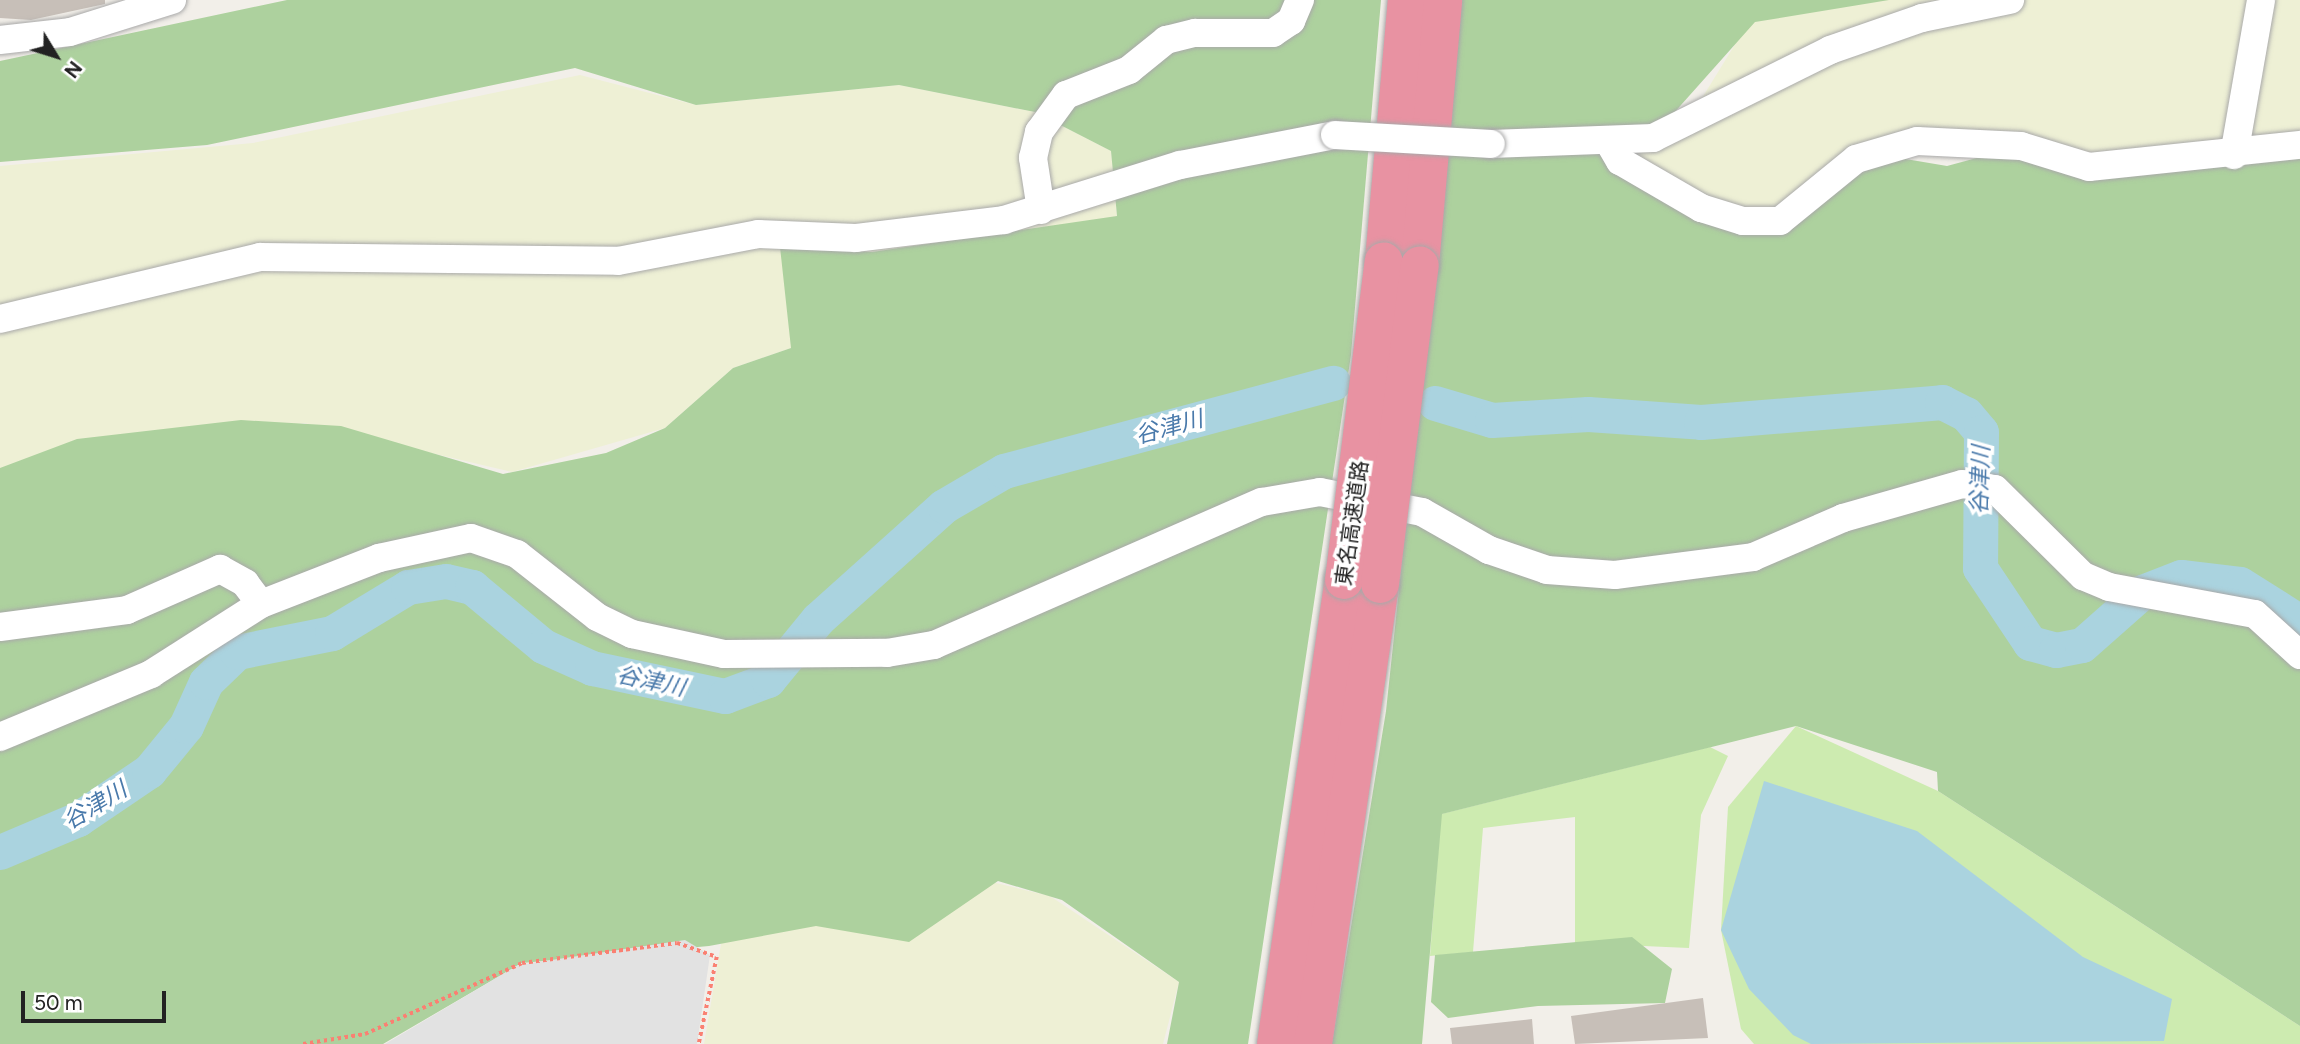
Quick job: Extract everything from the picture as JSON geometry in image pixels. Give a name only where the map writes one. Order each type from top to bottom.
[{"type":"highway","name":"東名高速道路","points":[[1402,263],[1407,0]]},
{"type":"highway","name":"東名高速道路","points":[[1314,1044],[1362,582],[1402,263],[1443,0]]},
{"type":"highway","name":"東名高速道路","points":[[1276,1044],[1362,582]]},
{"type":"street","points":[[0,40],[70,32],[172,0]]},
{"type":"street","points":[[1041,210],[1032,158],[1040,132],[1066,96],[1129,70],[1166,40],[1195,33],[1273,33],[1291,21],[1300,0]]},
{"type":"street","points":[[0,319],[260,257],[618,261],[713,239],[856,238],[1041,210],[1180,165],[1335,135],[1491,144],[1610,144],[1673,130],[1830,50],[1895,26],[2010,0]]},
{"type":"street","points":[[2234,155],[2261,0]]},
{"type":"street","points":[[1610,144],[1620,161],[1701,208],[1743,221],[1780,221],[1856,159],[1917,141],[2021,146],[2089,167],[2234,155],[2300,145]]},
{"type":"street","points":[[0,737],[151,674],[261,604],[379,558],[471,538],[517,554],[597,617],[632,634],[724,654],[887,653],[934,646],[1278,496],[1320,492],[1422,512],[1489,550],[1547,570],[1615,575],[1753,557],[1843,517],[1962,484],[1995,489],[2082,576],[2129,591],[2255,614],[2300,655]]},
{"type":"street","points":[[0,627],[127,610],[220,569],[245,583],[261,604]]},
{"type":"path","points":[[303,1044],[365,1034],[522,963],[677,943],[717,957],[699,1044]]},
{"type":"green space","points":[[287,0],[1381,0],[1351,355],[1248,1044],[1167,1044],[1179,982],[1062,900],[998,881],[909,942],[816,926],[709,946],[522,963],[383,1044],[0,1044],[0,468],[77,439],[241,420],[341,426],[503,474],[606,453],[665,428],[733,368],[791,348],[780,247],[872,252],[1117,216],[1111,151],[1035,112],[899,85],[696,105],[575,68],[207,145],[0,162],[0,61]]},
{"type":"green space","points":[[1462,0],[1889,0],[1755,22],[1673,114],[1615,151],[1701,208],[1780,221],[1870,153],[1947,166],[2021,146],[2074,162],[2300,152],[2300,1026],[1938,791],[1937,772],[1796,726],[1442,814],[1422,1044],[1332,1044],[1386,711]]},
{"type":"green space","points":[[1834,0],[2300,0],[2300,147],[2078,158],[1912,142],[1776,221],[1740,215],[1614,151],[1686,124],[1755,12]]},
{"type":"green space","points":[[580,75],[696,105],[899,85],[1035,112],[1111,151],[1117,217],[1018,236],[872,252],[811,251],[791,348],[733,368],[665,428],[512,472],[304,423],[0,488],[0,166],[253,143]]},
{"type":"green space","points":[[1796,726],[1938,791],[2300,1026],[2300,1044],[1754,1044],[1741,1029],[1721,930],[1728,807]]},
{"type":"green space","points":[[1710,747],[1728,756],[1701,815],[1689,948],[1575,943],[1575,817],[1483,828],[1473,952],[1430,956],[1441,814]]},
{"type":"green space","points":[[983,880],[1050,896],[1179,982],[1163,1044],[704,1044],[722,938]]},
{"type":"green space","points":[[1632,937],[1672,969],[1665,1003],[1538,1006],[1448,1018],[1431,1002],[1435,955]]},
{"type":"shaded area","points":[[685,940],[710,955],[697,1044],[385,1044],[518,965]]},
{"type":"water","points":[[1764,781],[1917,831],[2083,957],[2172,999],[2164,1041],[1811,1044],[1793,1035],[1749,989],[1721,930]]},
{"type":"building","points":[[0,0],[105,0],[105,4],[31,20],[0,18]]},
{"type":"building","points":[[1703,998],[1708,1038],[1575,1044],[1571,1016]]},
{"type":"building","points":[[1532,1019],[1534,1044],[1452,1044],[1450,1028]]},
{"type":"waterway","name":"谷津川","points":[[0,852],[78,819],[149,771],[186,726],[206,682],[237,652],[332,633],[408,587],[446,581],[472,587],[543,646],[592,668],[725,696],[768,680],[818,619],[944,506],[1004,471],[1333,383]]},
{"type":"waterway","name":"谷津川","points":[[1435,403],[1492,420],[1588,414],[1701,422],[1942,402],[1966,414],[1981,432],[1980,568],[2030,643],[2056,650],[2082,645],[2142,592],[2181,577],[2240,584],[2300,622]]}]
